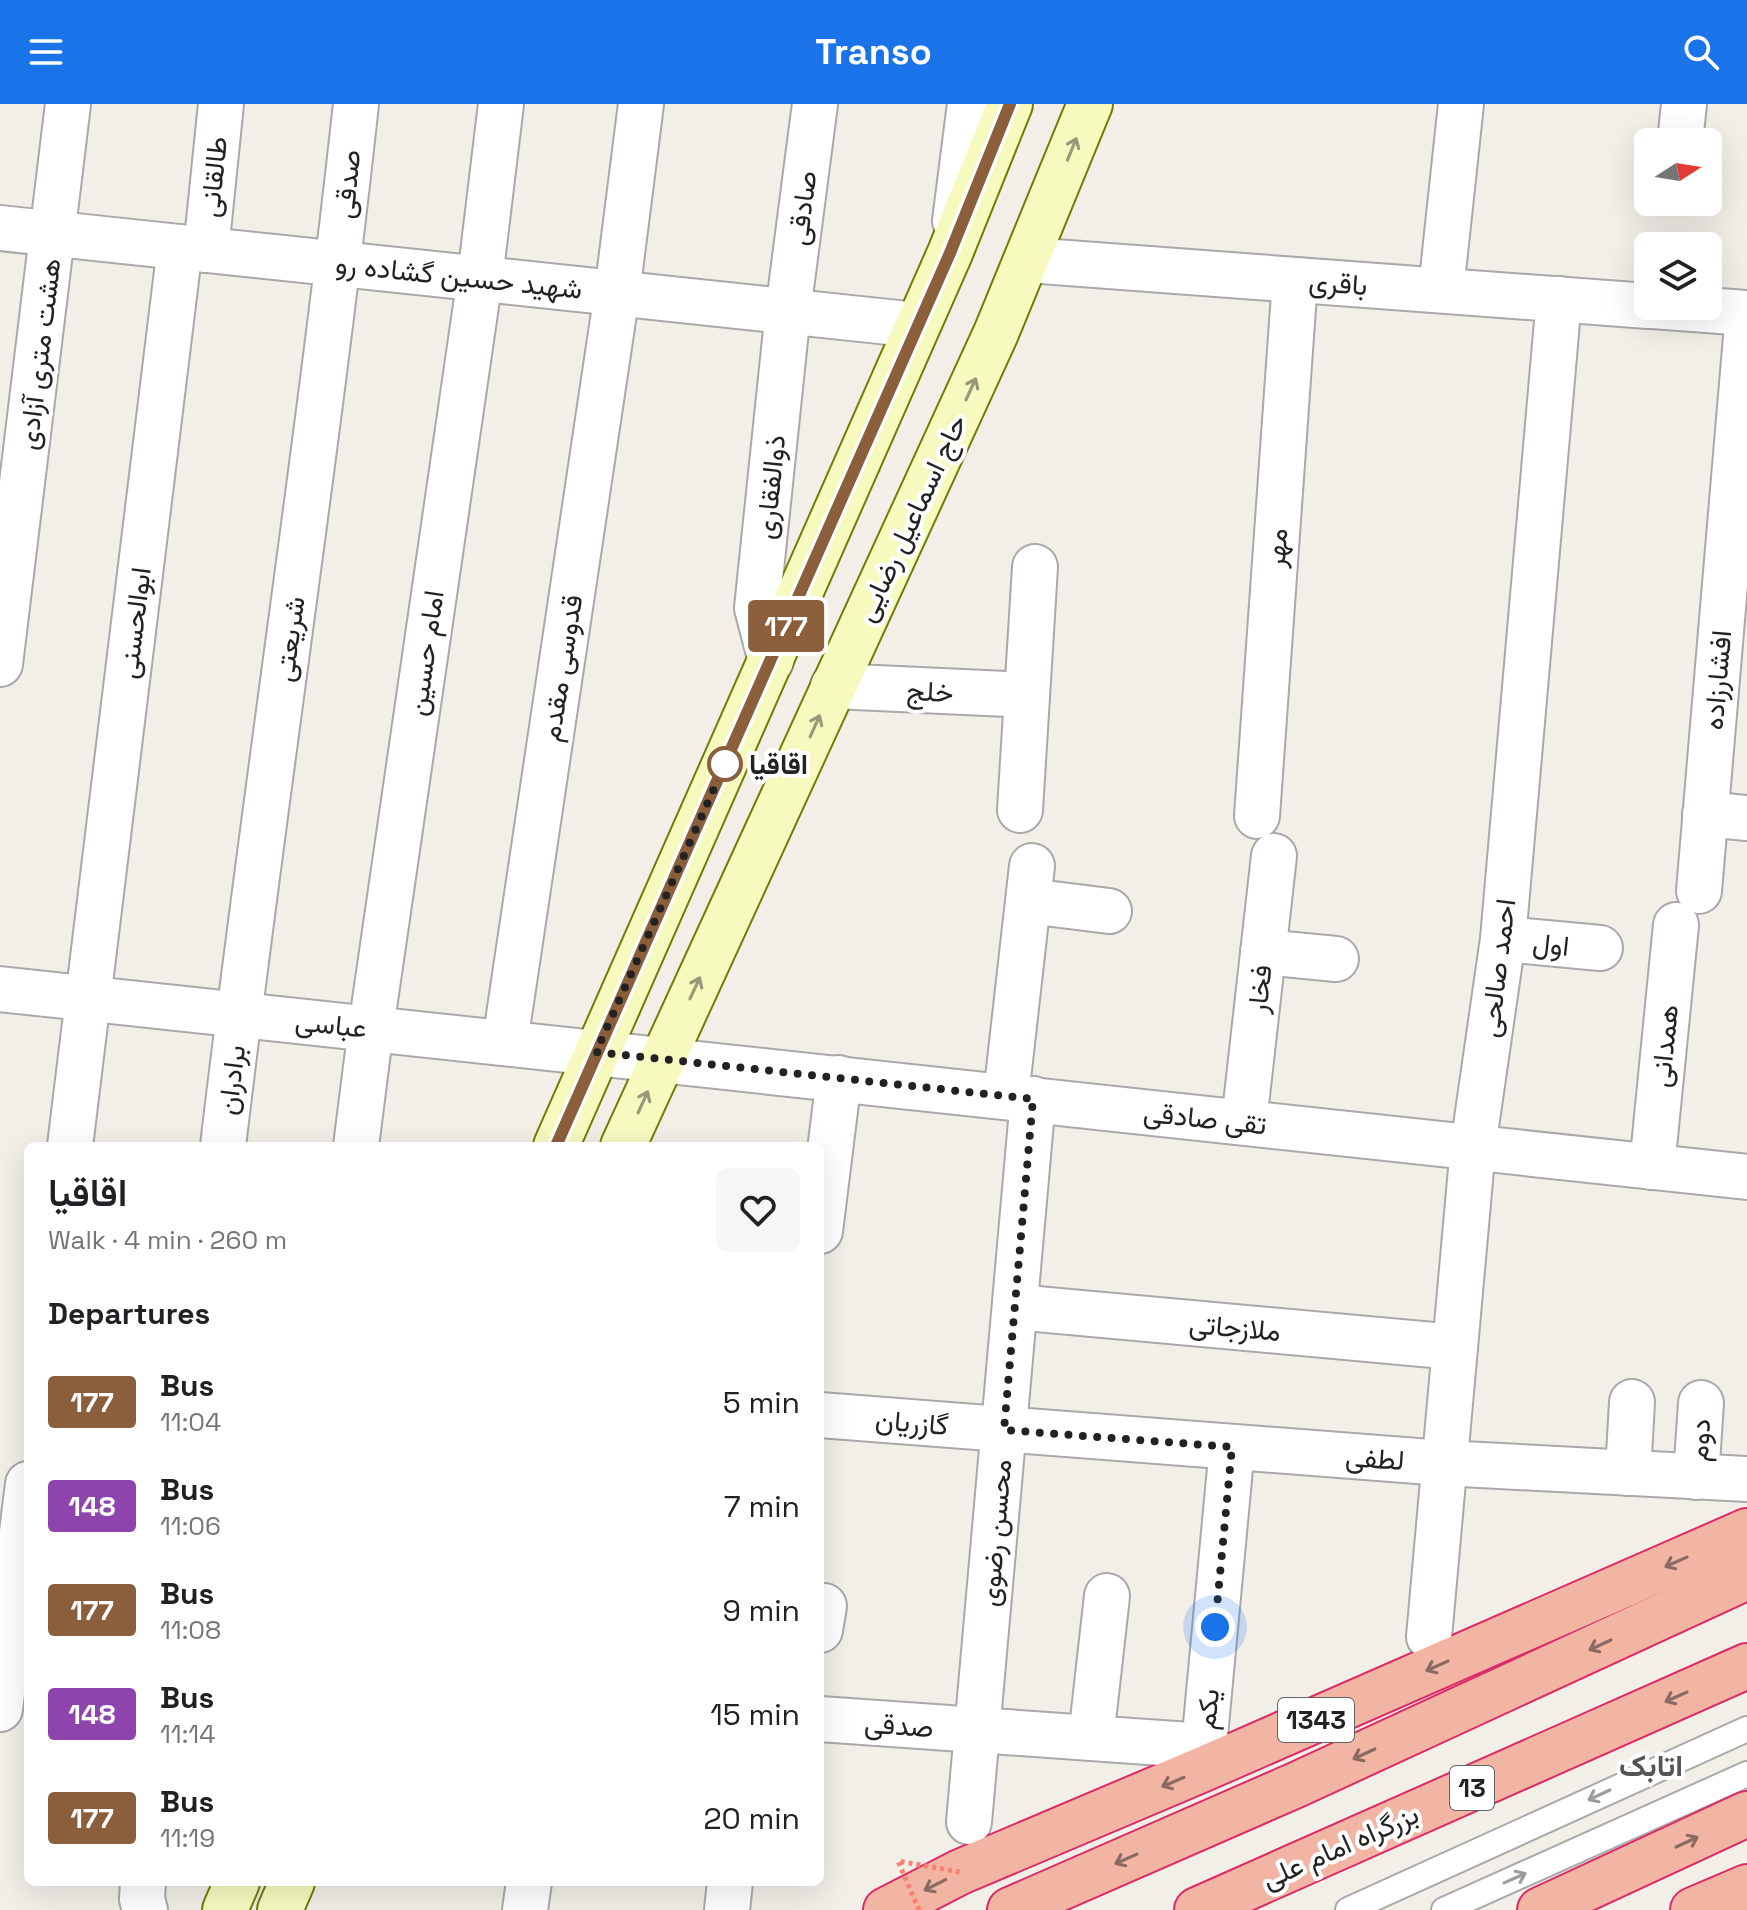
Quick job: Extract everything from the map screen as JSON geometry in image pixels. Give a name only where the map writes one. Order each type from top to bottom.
[{"type":"highway","name":"1343","points":[[886,1910],[960,1872],[1747,1531]]},
{"type":"highway","name":"1343","points":[[1010,1910],[1296,1785],[1747,1577]]},
{"type":"highway","name":"بزرگراه امام علی","points":[[1197,1910],[1747,1666]]},
{"type":"highway","points":[[1540,1910],[1747,1814]]},
{"type":"highway","points":[[1693,1910],[1747,1887]]},
{"type":"main road","points":[[558,1142],[950,253],[1010,104]]},
{"type":"main road","name":"حاج اسماعیل رضایی","points":[[625,1142],[996,333],[1090,104]]},
{"type":"main road","points":[[225,1910],[235,1886]]},
{"type":"main road","points":[[280,1910],[290,1886]]},
{"type":"street","name":"هشت متری آزادی","points":[[0,664],[68,104]]},
{"type":"street","name":"طالقانی","points":[[193,249],[221,104]]},
{"type":"street","name":"صدقی","points":[[338,264],[356,104]]},
{"type":"street","name":"امام حسین","points":[[357,1142],[480,278],[501,104]]},
{"type":"street","name":"قدوسی مقدم","points":[[505,1042],[617,293],[641,104]]},
{"type":"street","name":"صادقی","points":[[788,311],[815,104]]},
{"type":"street","points":[[950,253],[970,104]]},
{"type":"street","points":[[1441,290],[1461,104]]},
{"type":"street","points":[[1681,128],[1684,104]]},
{"type":"street","name":"شهید حسین گشاده رو","points":[[0,228],[917,325]]},
{"type":"street","name":"ابوالحسنی","points":[[70,1142],[193,249]]},
{"type":"street","name":"باقری","points":[[1028,260],[1634,305]]},
{"type":"street","name":"شریعتی","points":[[239,1014],[338,264]]},
{"type":"street","name":"مهر","points":[[1257,816],[1295,280]]},
{"type":"street","name":"احمد صالحی","points":[[1429,1637],[1473,1147],[1503,939],[1559,299]]},
{"type":"street","name":"ذوالفقاری","points":[[771,661],[757,608],[788,311]]},
{"type":"street","name":"باقری","points":[[1722,311],[1747,313]]},
{"type":"street","name":"افشارزاده","points":[[1688,908],[1726,816],[1747,325]]},
{"type":"street","points":[[1020,810],[1035,567]]},
{"type":"street","name":"خلج","points":[[833,686],[1027,695]]},
{"type":"street","name":"فخار","points":[[1244,1122],[1274,856]]},
{"type":"street","name":"محسن رضوی","points":[[969,1822],[1015,1307],[1020,1098],[1030,884],[1109,911]]},
{"type":"street","name":"همدانی","points":[[1652,1167],[1688,908]]},
{"type":"street","name":"اول","points":[[1503,939],[1600,948]]},
{"type":"street","points":[[1263,952],[1336,959]]},
{"type":"street","name":"عباسی","points":[[0,989],[662,1059]]},
{"type":"street","name":"برادران","points":[[223,1142],[239,1014]]},
{"type":"street","name":"تقی صادقی","points":[[662,1059],[1747,1177]]},
{"type":"street","points":[[824,1199],[839,1078]]},
{"type":"street","name":"ملازجاتی","points":[[1015,1307],[1455,1347]]},
{"type":"street","points":[[1628,1473],[1632,1402]]},
{"type":"street","name":"دوم","points":[[1696,1477],[1701,1403]]},
{"type":"street","name":"گازریان","points":[[824,1415],[1004,1430]]},
{"type":"street","name":"لطفی","points":[[1004,1430],[1443,1463],[1747,1479]]},
{"type":"street","name":"یکم","points":[[977,1731],[1204,1746],[1232,1447]]},
{"type":"street","points":[[8,1693],[24,1526]]},
{"type":"street","points":[[1091,1738],[1107,1596]]},
{"type":"street","name":"صدقی","points":[[824,1719],[977,1731]]},
{"type":"street","points":[[143,1886],[145,1910]]},
{"type":"street","points":[[525,1910],[528,1886]]},
{"type":"street","points":[[727,1910],[730,1886]]},
{"type":"lane","points":[[1348,1910],[1747,1729]]},
{"type":"lane","points":[[1444,1910],[1747,1774]]},
{"type":"path","points":[[919,1910],[898,1861],[960,1872]]},
{"type":"bus line","name":"177","points":[[558,1142],[950,253],[1010,104]]},
{"type":"place","name":"اقاقیا","points":[[725,764]]},
{"type":"district","name":"اتابک","points":[[1651,1765]]},
{"type":"route","points":[[725,764],[596,1052],[1033,1099],[1004,1430],[1232,1447],[1215,1627]]}]
